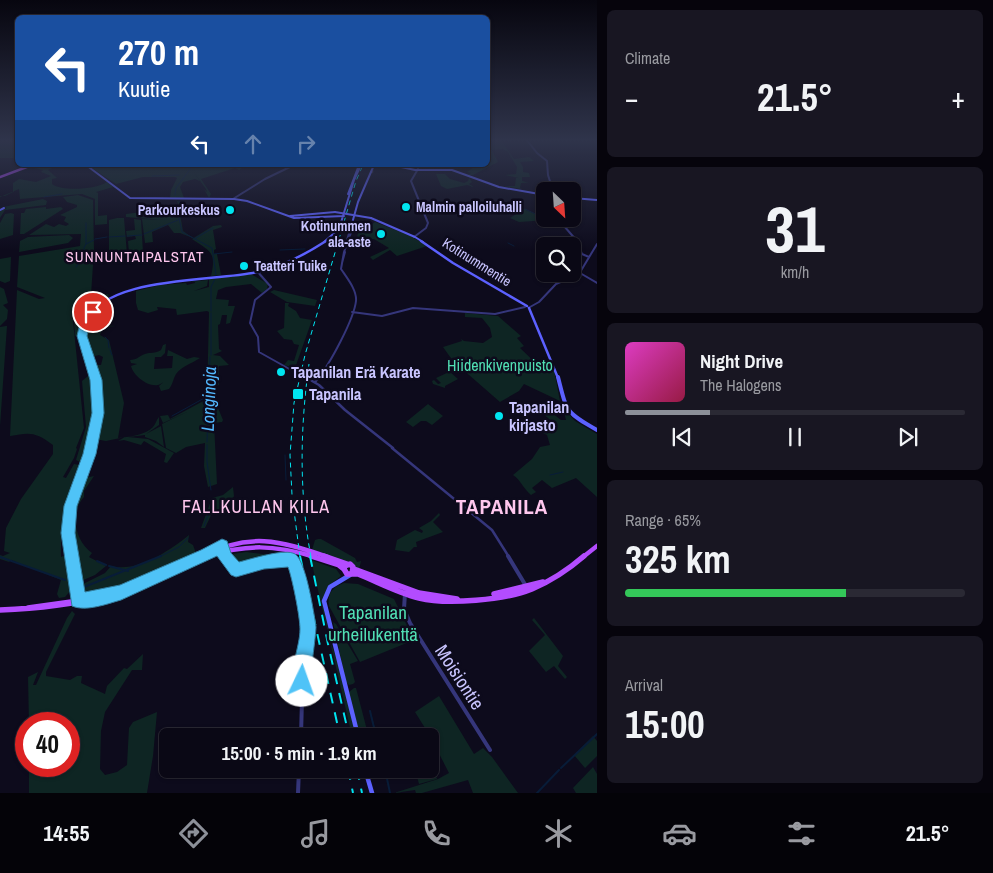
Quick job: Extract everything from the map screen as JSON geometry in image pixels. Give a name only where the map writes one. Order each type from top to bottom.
[{"type":"main road","points":[[101,176],[128,197],[134,198],[233,199],[301,218],[335,214]]},
{"type":"main road","points":[[76,603],[68,533],[70,512],[78,482],[85,468],[98,413],[98,393],[82,336],[85,323],[91,314],[114,298],[143,287],[257,272],[271,268],[325,242],[335,235],[340,225],[356,176]]},
{"type":"main road","points":[[361,195],[370,176]]},
{"type":"main road","points":[[370,176],[359,200],[352,227],[365,227],[373,220]]},
{"type":"main road","points":[[473,176],[497,185],[536,192]]},
{"type":"main road","points":[[581,199],[597,201]]},
{"type":"main road","points":[[295,217],[335,214],[342,216]]},
{"type":"main road","name":"Kotinummentie","points":[[335,214],[353,214],[414,236],[453,263],[527,307],[532,313],[558,377],[566,408],[576,418],[597,430]]},
{"type":"main road","points":[[0,610],[18,610],[76,603],[106,597],[142,584],[222,548],[252,546],[291,548],[405,591],[449,602],[487,596],[504,596],[544,582],[568,569],[597,546]]},
{"type":"main road","points":[[340,580],[345,568],[352,565],[352,572]]},
{"type":"main road","points":[[352,572],[328,588],[324,601],[356,728]]},
{"type":"main road","points":[[368,778],[372,793]]},
{"type":"street","points":[[233,199],[270,176]]},
{"type":"street","points":[[413,176],[411,181],[428,220],[427,226],[414,236]]},
{"type":"street","points":[[315,382],[327,368],[352,312],[356,296],[341,266],[352,227]]},
{"type":"street","points":[[566,228],[576,240],[582,254],[589,258]]},
{"type":"street","points":[[581,271],[597,244]]},
{"type":"street","points":[[257,272],[271,287],[255,300],[250,323],[258,337],[259,352],[315,382],[492,530],[527,588]]},
{"type":"street","points":[[581,274],[597,283]]},
{"type":"street","points":[[352,312],[378,316],[413,308],[496,314],[535,305],[556,284],[561,282]]},
{"type":"street","points":[[222,548],[227,561],[236,570],[248,565],[287,559],[291,560],[296,566],[308,628],[303,662],[301,728]]},
{"type":"street","name":"Moisiontie","points":[[405,591],[404,609],[410,623],[490,750]]},
{"type":"street","points":[[298,793],[299,778]]},
{"type":"green space","points":[[55,176],[57,178],[52,179],[52,184],[64,188],[80,189],[107,182],[113,187],[96,192],[98,193],[98,216],[107,215],[107,224],[95,225],[95,199],[82,194],[20,199],[19,189],[13,192],[13,183],[19,179],[36,182]]},
{"type":"green space","points":[[104,176],[197,176],[200,181],[195,179],[183,182],[180,187],[184,198],[170,198],[171,190],[177,178],[175,177],[143,177],[116,184]]},
{"type":"green space","points":[[197,176],[210,176],[201,179],[211,194],[209,198],[204,189],[207,192]]},
{"type":"green space","points":[[437,176],[447,176],[450,179],[464,183],[469,178],[472,182],[469,184],[474,187],[467,185],[447,189],[441,186]]},
{"type":"green space","points":[[510,176],[530,176],[522,177],[522,181],[530,183],[522,182],[527,183],[521,183],[520,188],[522,189],[503,186],[515,186],[516,178],[519,178]]},
{"type":"green space","points":[[78,195],[93,200],[94,250],[91,295],[73,321],[84,428],[74,458],[63,477],[66,478],[74,464],[79,465],[67,499],[62,533],[61,557],[68,554],[72,589],[65,597],[59,598],[57,594],[61,580],[11,560],[9,562],[0,559],[0,555],[3,556],[10,553],[4,551],[6,528],[21,499],[53,454],[53,445],[37,435],[23,434],[10,436],[17,290],[39,299],[45,298],[17,287],[19,256],[80,246],[81,234],[29,235],[46,224],[54,227],[59,224],[66,226],[69,224],[64,221],[66,217],[60,215],[77,207],[77,205],[67,202],[63,197]]},
{"type":"green space","points":[[43,199],[47,201],[46,205],[5,210],[0,218],[0,211],[7,208],[3,207]]},
{"type":"green space","points":[[176,200],[180,203],[183,201],[180,214],[183,231],[193,238],[180,233],[174,233],[168,225],[152,232],[153,242],[145,243],[142,219],[164,220],[126,217],[126,214],[142,212],[142,217],[151,218],[153,216],[168,216],[168,213],[175,214],[180,206]]},
{"type":"green space","points":[[46,207],[46,209],[61,207],[63,209],[24,234],[20,234],[21,213],[24,213],[26,209]]},
{"type":"green space","points":[[524,209],[536,214],[536,221],[519,222],[510,218]]},
{"type":"green space","points":[[5,214],[14,214],[13,235],[0,239],[0,223]]},
{"type":"green space","points":[[124,218],[127,254],[109,256],[109,220]]},
{"type":"green space","points":[[134,219],[141,220],[143,252],[129,254],[128,241],[136,239],[135,236],[127,237],[126,231],[135,230]]},
{"type":"green space","points":[[375,222],[411,236],[427,246],[397,256],[390,250],[373,260],[370,257],[389,248],[374,239],[360,239],[357,236],[359,232],[356,228],[367,228]]},
{"type":"green space","points":[[221,225],[222,227],[213,230],[216,249],[214,254],[217,254],[221,275],[211,276],[213,268],[212,256],[207,249],[192,239],[213,226]]},
{"type":"green space","points":[[69,235],[73,238],[68,243],[19,252],[20,241],[28,237]]},
{"type":"green space","points":[[11,257],[10,281],[5,283],[0,281],[0,259]]},
{"type":"green space","points":[[251,274],[266,283],[257,275],[269,283],[270,287],[268,284],[267,289],[262,293],[251,284],[226,287],[218,290],[216,299],[229,300],[228,306],[235,306],[230,323],[226,324],[227,315],[222,315],[218,325],[219,349],[222,351],[213,355],[220,356],[229,365],[219,366],[219,385],[215,386],[218,408],[223,420],[222,422],[214,423],[217,484],[208,487],[204,466],[205,443],[186,447],[176,453],[166,448],[162,424],[189,411],[163,423],[160,416],[168,415],[170,419],[207,399],[209,312],[177,315],[176,309],[157,307],[158,310],[148,313],[138,310],[136,291],[160,285],[186,283],[187,285],[195,283],[188,282],[208,280],[207,286],[194,291],[209,287],[209,279]]},
{"type":"green space","points":[[0,287],[4,289],[8,303],[3,305],[8,310],[7,319],[0,326]]},
{"type":"green space","points":[[274,290],[317,300],[315,306],[287,302],[270,292]]},
{"type":"green space","points":[[108,294],[109,298],[98,304],[84,317],[78,335],[75,336],[74,322],[83,307],[96,297]]},
{"type":"green space","points":[[285,303],[289,303],[288,306],[296,311],[300,318],[312,320],[295,368],[284,365],[288,360],[294,361],[299,345],[294,344],[292,340],[284,339],[277,331],[284,328]]},
{"type":"green space","points":[[96,311],[102,317],[98,320],[101,325],[116,326],[103,327],[100,335],[109,340],[124,403],[118,438],[123,438],[106,441],[95,439],[100,420],[102,419],[100,419],[100,389],[93,362],[96,365],[101,365],[103,357],[99,355],[91,357],[86,338],[87,327]]},
{"type":"green space","name":"Hiidenkivenpuisto","points":[[465,313],[498,316],[521,336],[517,338],[524,346],[520,348],[542,369],[554,370],[560,401],[524,384],[519,391],[500,402],[453,361],[443,347],[462,341],[461,339],[483,343],[492,337],[490,328],[482,318],[465,317]]},
{"type":"green space","points":[[7,326],[0,426],[0,327]]},
{"type":"green space","points":[[166,344],[165,353],[161,357],[155,357],[154,369],[172,368],[173,356],[167,356],[168,350],[187,359],[200,358],[181,369],[176,374],[169,389],[161,391],[159,386],[163,382],[154,385],[141,380],[131,366],[137,364],[131,363],[130,360],[147,353],[159,351]]},
{"type":"green space","points":[[453,367],[455,369],[450,372],[458,379],[445,386],[445,388],[433,384],[432,381],[434,380],[438,384],[441,383],[436,378],[449,372],[448,370]]},
{"type":"green space","points":[[88,376],[90,377],[92,388],[93,409],[87,441],[80,462],[76,460],[86,427],[82,381]]},
{"type":"green space","points":[[428,404],[443,416],[432,425],[426,421],[421,421],[413,427],[406,422]]},
{"type":"green space","points":[[563,408],[575,421],[597,434],[597,497],[576,478],[552,488],[542,480],[532,488],[536,492],[531,495],[513,475],[532,459],[540,447],[550,445],[547,435],[543,433],[555,424],[542,413],[547,409],[561,420],[566,420]]},
{"type":"green space","points":[[159,417],[159,425],[146,434],[161,426],[164,447],[156,441],[145,437],[145,435],[128,437],[148,439],[174,453],[167,463],[164,462],[166,454],[144,441],[141,445],[124,440],[118,441],[125,437],[150,430]]},
{"type":"green space","points":[[94,476],[84,491],[84,497],[79,504],[75,519],[81,541],[92,553],[89,557],[106,566],[95,575],[81,581],[72,549],[72,511],[81,479]]},
{"type":"green space","points":[[233,487],[234,496],[229,506],[213,511],[205,528],[201,528],[212,498],[223,495]]},
{"type":"green space","points":[[439,513],[440,515],[433,522],[443,532],[416,542],[417,547],[414,547],[409,552],[395,550],[397,540],[415,530],[422,533],[423,531],[419,528],[431,521]]},
{"type":"green space","points":[[189,535],[188,542],[193,545],[197,556],[120,589],[90,596],[82,594],[83,584],[105,573],[111,566],[121,567],[142,563],[162,554]]},
{"type":"green space","points":[[318,539],[355,558],[357,562],[361,561],[359,570],[312,550],[315,540]]},
{"type":"green space","points":[[246,552],[279,556],[279,558],[237,567],[226,555]]},
{"type":"green space","points":[[311,560],[336,569],[341,576],[328,586],[323,602],[331,644],[337,659],[354,728],[350,728]]},
{"type":"green space","name":"Tapanilan urheilukenttä","points":[[344,583],[358,584],[394,599],[414,640],[360,662],[329,606],[331,592]]},
{"type":"green space","points":[[72,611],[75,614],[46,672],[46,676],[70,680],[77,676],[82,676],[81,683],[105,694],[107,686],[124,668],[127,669],[143,654],[142,670],[132,670],[105,712],[101,731],[100,769],[105,775],[117,772],[127,765],[129,728],[133,722],[157,712],[147,793],[29,793],[29,777],[80,777],[80,712],[29,712],[28,677],[38,672],[33,685],[36,685]]},
{"type":"green space","points":[[534,618],[563,656],[558,666],[567,677],[565,679],[554,666],[546,672],[529,651],[545,635],[532,620]]},
{"type":"green space","points":[[333,622],[358,661],[350,664],[355,682],[353,684],[349,685],[346,682]]},
{"type":"green space","points":[[356,688],[366,728],[357,728],[349,692]]},
{"type":"green space","points":[[439,696],[474,754],[483,748],[492,757],[518,793],[473,793],[468,780],[422,793],[416,793],[415,790],[394,793],[438,779],[449,773],[439,754],[439,728],[425,728],[415,712]]},
{"type":"green space","points":[[593,736],[597,741],[597,756],[585,768],[574,755]]},
{"type":"green space","points":[[593,767],[597,774],[597,793],[576,793],[573,788]]},
{"type":"green space","points":[[417,778],[437,778],[437,779],[419,784]]},
{"type":"waterway","name":"Longinoja","points":[[175,195],[176,188],[185,176]]},
{"type":"waterway","points":[[44,197],[62,194]]},
{"type":"waterway","name":"Longinoja","points":[[179,201],[181,207],[178,213],[182,232],[195,239]]},
{"type":"waterway","points":[[183,209],[195,213],[207,212]]},
{"type":"waterway","points":[[525,209],[536,214]]},
{"type":"waterway","points":[[144,234],[178,220]]},
{"type":"waterway","points":[[86,223],[86,244]]},
{"type":"waterway","points":[[195,239],[213,228]]},
{"type":"waterway","points":[[127,236],[142,235]]},
{"type":"waterway","points":[[109,237],[125,236]]},
{"type":"waterway","points":[[95,239],[107,237]]},
{"type":"waterway","name":"Longinoja","points":[[195,239],[212,248],[216,275]]},
{"type":"waterway","points":[[86,244],[94,240]]},
{"type":"waterway","points":[[508,243],[514,246]]},
{"type":"waterway","points":[[84,248],[86,244]]},
{"type":"waterway","points":[[76,267],[84,256],[84,249]]},
{"type":"waterway","points":[[280,250],[305,249]]},
{"type":"waterway","points":[[214,254],[232,252]]},
{"type":"waterway","name":"Longinoja","points":[[211,311],[211,287],[215,279]]},
{"type":"waterway","name":"Longinoja","points":[[211,313],[211,355]]},
{"type":"waterway","points":[[105,337],[108,340],[109,348]]},
{"type":"waterway","points":[[110,350],[112,355]]},
{"type":"waterway","name":"Longinoja","points":[[207,442],[210,357]]},
{"type":"waterway","points":[[172,416],[208,396]]},
{"type":"waterway","name":"Longinoja","points":[[207,445],[207,462],[211,490]]},
{"type":"waterway","points":[[285,455],[286,480]]},
{"type":"waterway","points":[[550,475],[563,472]]},
{"type":"waterway","name":"Longinoja","points":[[204,526],[214,500]]},
{"type":"waterway","name":"Longinoja","points":[[161,556],[179,547],[188,538]]},
{"type":"waterway","name":"Longinoja","points":[[125,570],[161,556]]},
{"type":"waterway","name":"Longinoja","points":[[0,557],[65,580]]},
{"type":"waterway","points":[[97,561],[106,565]]},
{"type":"waterway","points":[[109,566],[125,570]]},
{"type":"waterway","name":"Longinoja","points":[[84,587],[125,570]]},
{"type":"waterway","points":[[370,711],[374,728]]},
{"type":"waterway","points":[[561,768],[597,734]]},
{"type":"waterway","points":[[537,793],[559,770]]},
{"type":"waterway","points":[[387,778],[390,793]]},
{"type":"railway","points":[[300,557],[292,495],[290,455],[294,403],[305,355],[358,176]]},
{"type":"railway","points":[[309,364],[302,461],[304,509],[311,557]]},
{"type":"railway","points":[[300,556],[338,728]]},
{"type":"railway","points":[[310,556],[347,728]]},
{"type":"railway","points":[[350,778],[353,793]]},
{"type":"railway","points":[[359,778],[362,793]]},
{"type":"place","name":"Malmin palloiluhalli","points":[[406,207]]},
{"type":"place","name":"Parkourkeskus","points":[[230,210]]},
{"type":"place","name":"Kotinummen ala-aste","points":[[381,234]]},
{"type":"place","name":"Teatteri Tuike","points":[[244,266]]},
{"type":"place","name":"Tapanilan Erä Karate","points":[[281,372]]},
{"type":"place","name":"Tapanila","points":[[298,394]]},
{"type":"place","name":"Tapanilan kirjasto","points":[[499,416]]},
{"type":"district","name":"SUNNUNTAIPALSTAT","points":[[135,257]]},
{"type":"district","name":"FALLKULLAN KIILA","points":[[256,507]]},
{"type":"district","name":"TAPANILA","points":[[502,507]]},
{"type":"route","points":[[93,312],[85,323],[82,336],[96,380],[99,408],[90,454],[70,506],[68,533],[78,601],[106,597],[142,584],[206,555],[222,545],[225,556],[236,570],[248,565],[264,562],[281,559],[291,560],[296,566],[308,628],[302,681]]}]
